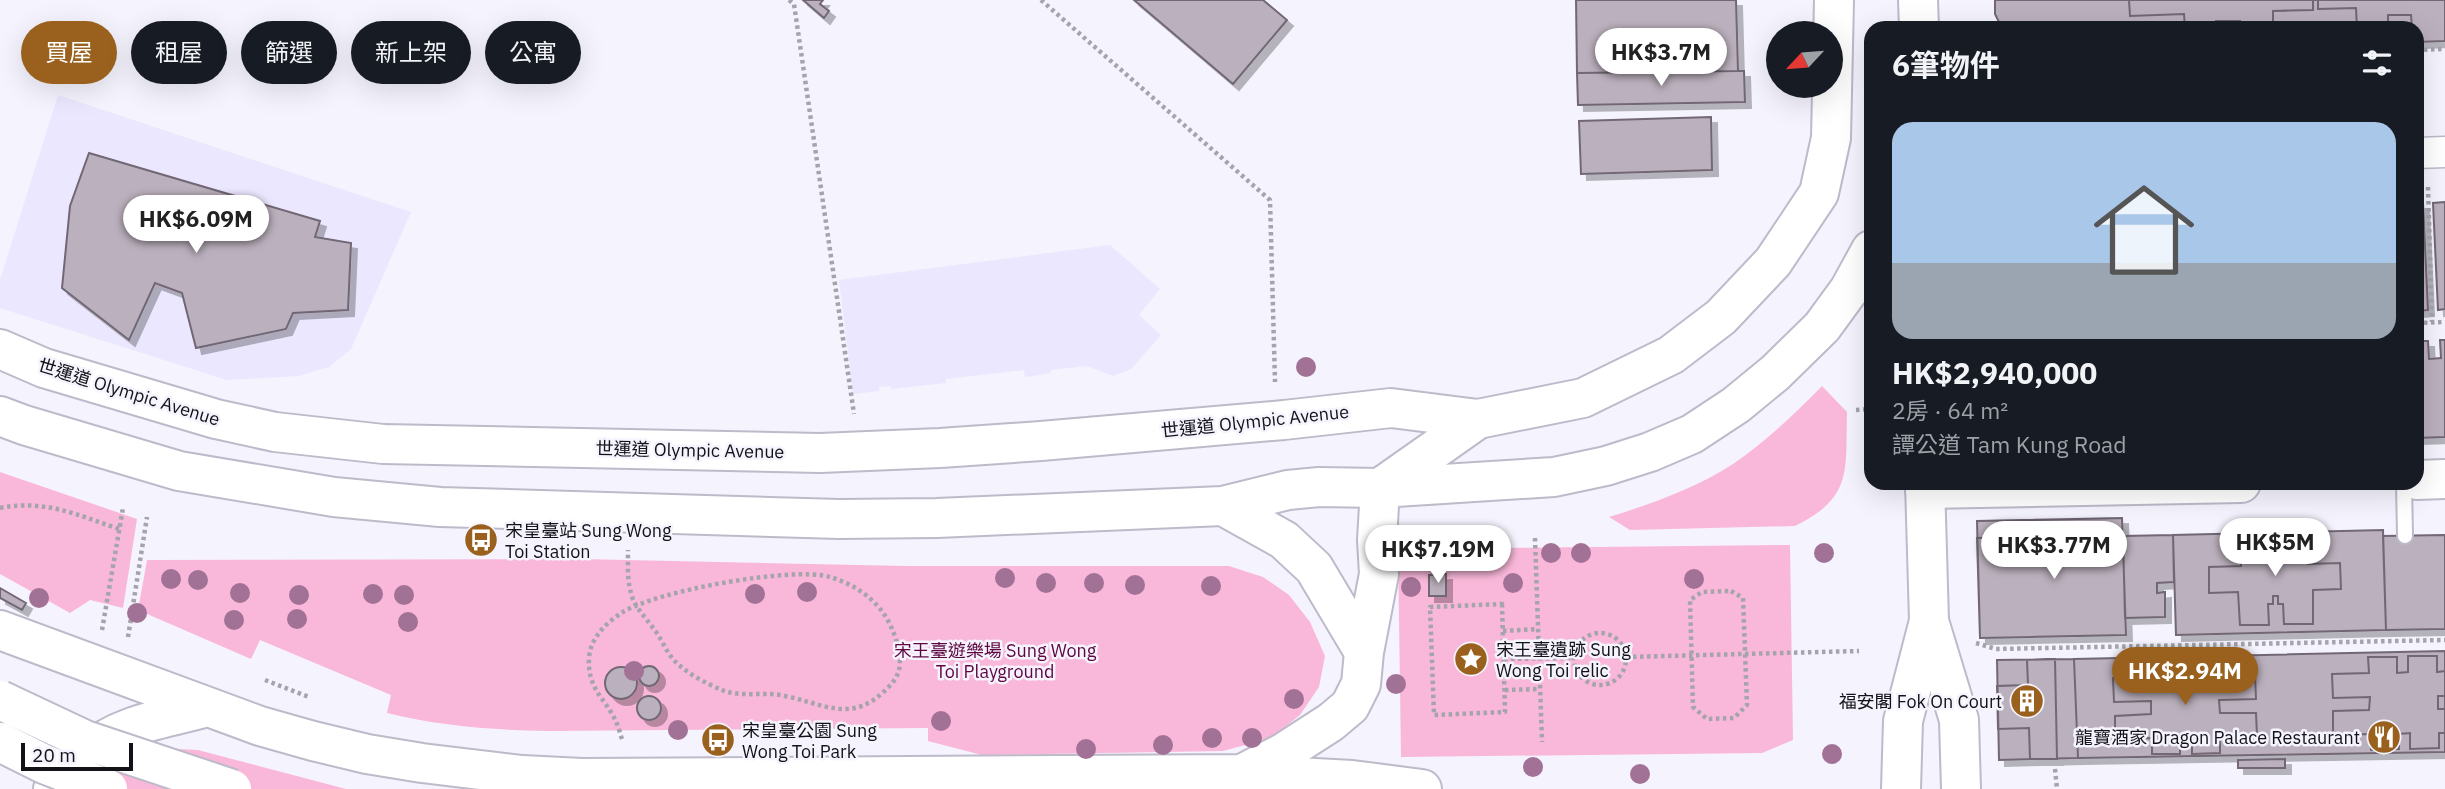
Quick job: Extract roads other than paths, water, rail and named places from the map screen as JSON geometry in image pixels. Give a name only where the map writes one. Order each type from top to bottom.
[{"type":"main road","points":[[1380,488],[1478,419],[1583,398],[1671,355],[1721,317],[1773,262],[1819,193],[1831,138],[1834,0]]},
{"type":"main road","points":[[1918,0],[1919,21]]},
{"type":"main road","points":[[0,416],[179,471],[334,496],[428,506],[839,519],[937,518],[1223,506],[1288,490],[1319,487],[1380,488],[1554,477],[1617,463],[1650,452],[1692,434],[1765,382],[1822,327],[1849,290],[1864,263]]},
{"type":"main road","name":"世運道 Olympic Avenue","points":[[0,349],[44,368],[216,419],[275,432],[383,444],[820,453],[1041,441],[1271,422],[1391,408],[1478,419]]},
{"type":"main road","points":[[2424,480],[2445,479]]},
{"type":"main road","points":[[1242,774],[1305,740],[1331,722],[1350,706],[1362,684],[1364,652],[1379,574],[1377,540],[1380,488]]},
{"type":"main road","points":[[1925,490],[1929,621],[1959,720],[1961,789]]},
{"type":"main road","points":[[1223,506],[1284,540],[1314,568],[1364,652]]},
{"type":"main road","points":[[1901,789],[1903,721],[1929,621]]},
{"type":"main road","points":[[0,630],[260,726],[367,754],[435,776],[522,775],[582,778],[1242,774],[1352,780],[1422,789]]},
{"type":"main road","points":[[0,700],[85,740],[232,789]]},
{"type":"main road","points":[[60,787],[87,753],[107,738],[130,728],[208,706]]},
{"type":"main road","points":[[0,742],[44,764],[108,789]]},
{"type":"street","points":[[2424,153],[2445,152]]},
{"type":"lane","points":[[2404,490],[2405,536]]},
{"type":"place","name":"宋皇臺站 Sung Wong Toi Station","points":[[481,540]]},
{"type":"place","name":"宋王臺遺跡 Sung Wong Toi relic","points":[[1471,659]]},
{"type":"place","name":"福安閣 Fok On Court","points":[[2027,701]]},
{"type":"place","name":"龍寶酒家 Dragon Palace Restaurant","points":[[2384,737]]},
{"type":"place","name":"宋皇臺公園 Sung Wong Toi Park","points":[[718,740]]},
{"type":"park label","name":"宋王臺遊樂場 Sung Wong Toi Playground","points":[[995,660]]}]
